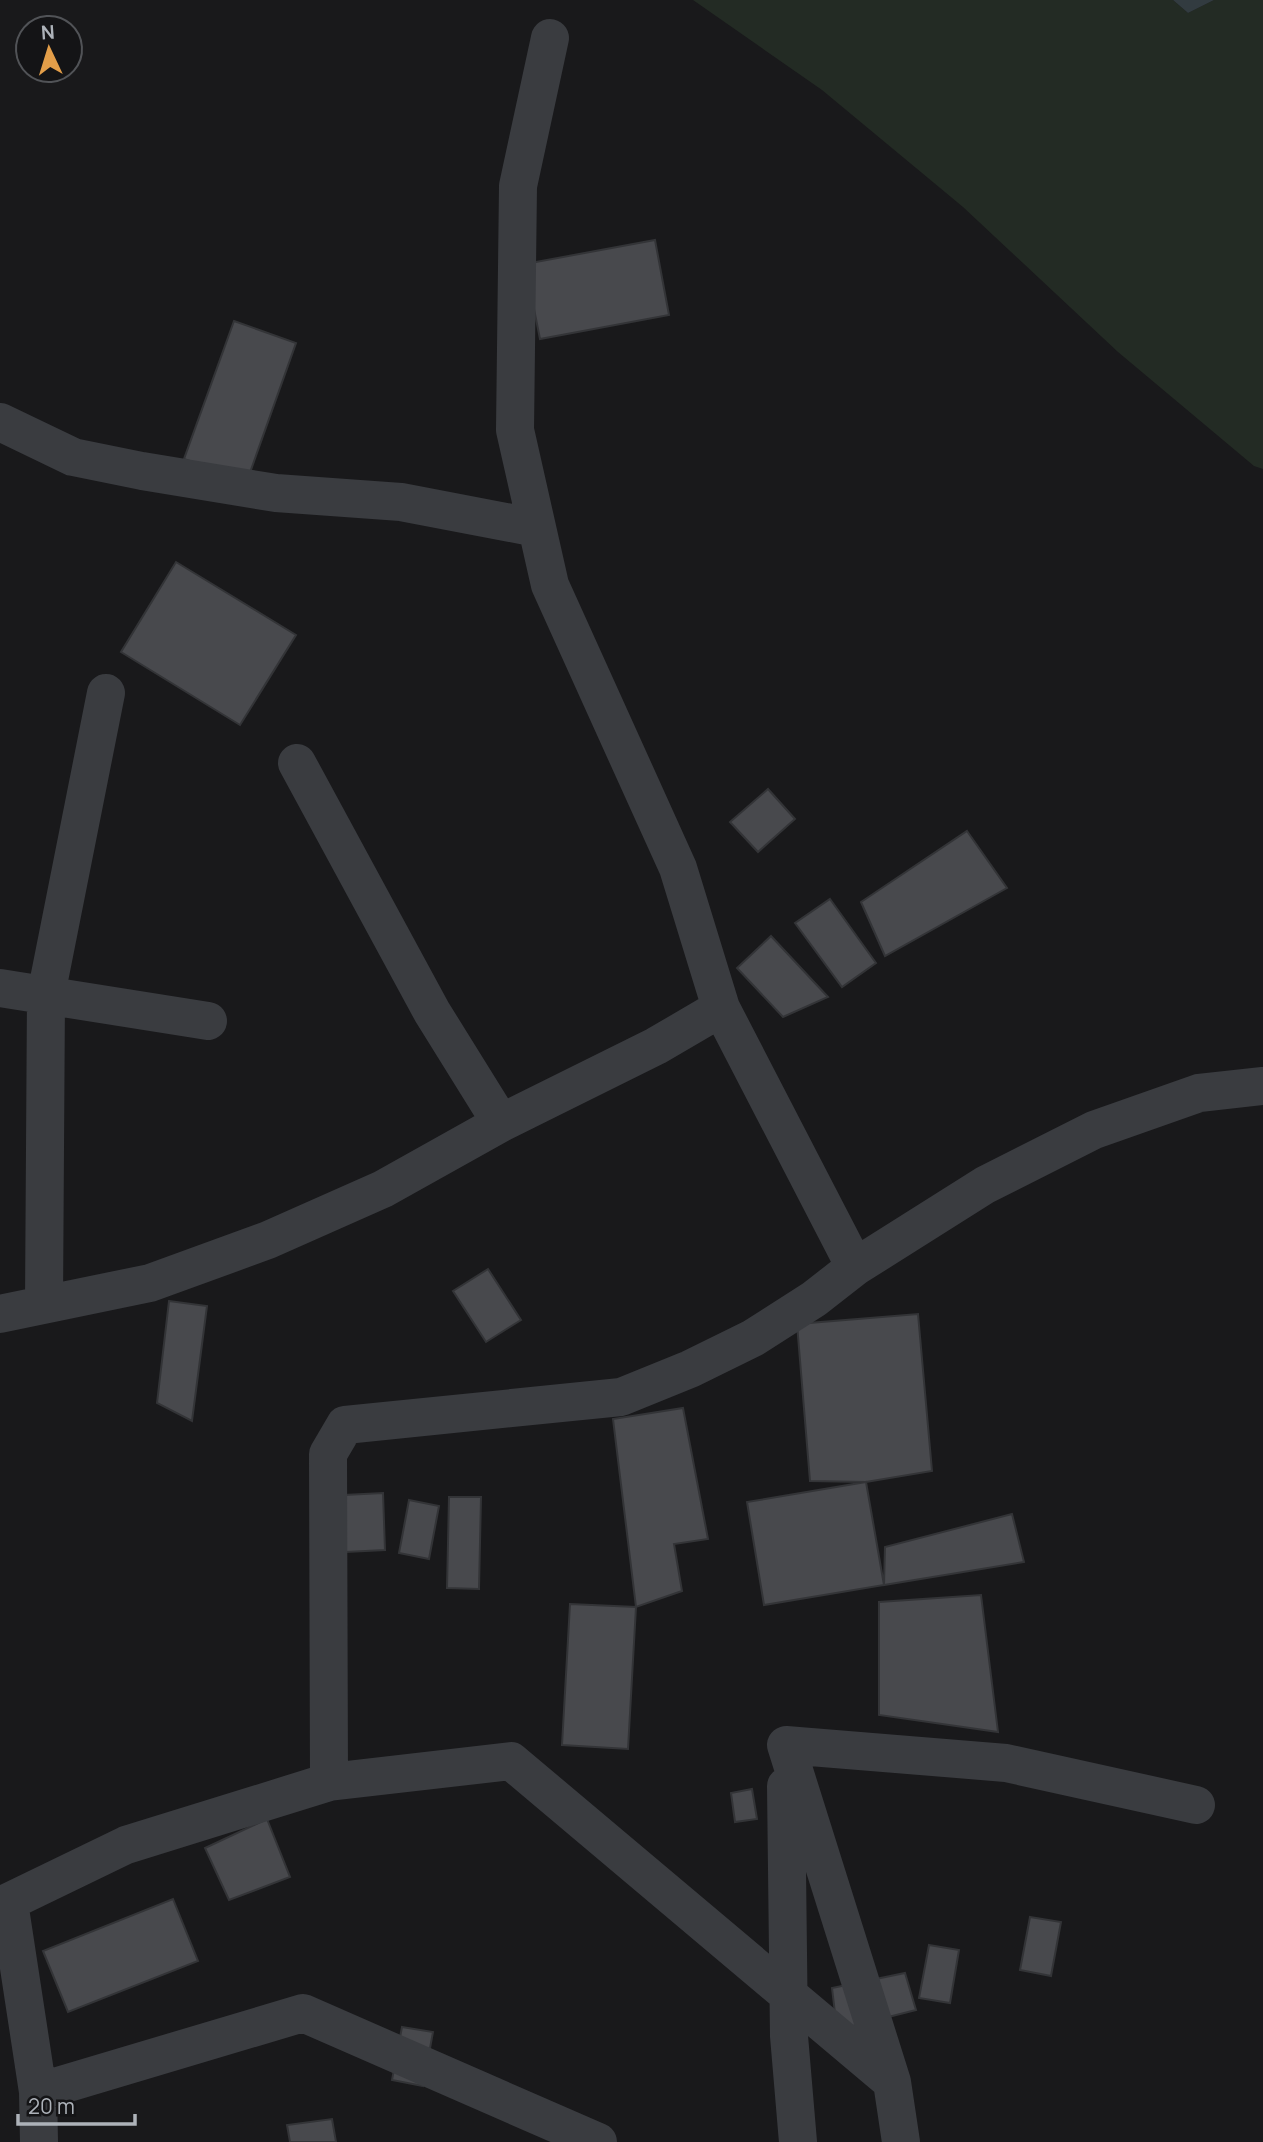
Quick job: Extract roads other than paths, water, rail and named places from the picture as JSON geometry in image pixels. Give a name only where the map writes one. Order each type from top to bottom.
[{"type":"street","points":[[551,38],[519,186],[515,430],[550,585],[678,868],[721,1008],[855,1267]]},
{"type":"street","points":[[0,422],[73,457],[142,471],[276,493],[401,502],[537,528]]},
{"type":"street","points":[[44,1303],[46,995],[106,693]]},
{"type":"street","points":[[297,763],[432,1012],[500,1123]]},
{"type":"street","points":[[0,988],[208,1021]]},
{"type":"street","points":[[0,1314],[150,1283],[268,1240],[383,1189],[500,1123],[656,1046],[721,1008]]},
{"type":"street","points":[[328,1782],[328,1454],[345,1424],[621,1397],[753,1338],[814,1299],[855,1267],[985,1185],[1094,1130],[1199,1093],[1263,1086]]},
{"type":"street","points":[[786,1745],[1006,1763],[1196,1805]]},
{"type":"street","points":[[786,1745],[892,2082],[901,2142]]},
{"type":"street","points":[[786,1745],[789,2035],[798,2142]]},
{"type":"street","points":[[39,2142],[37,2092],[5,1904],[126,1845],[328,1782],[511,1761],[892,2082]]},
{"type":"street","points":[[37,2092],[303,2013],[598,2142]]}]
